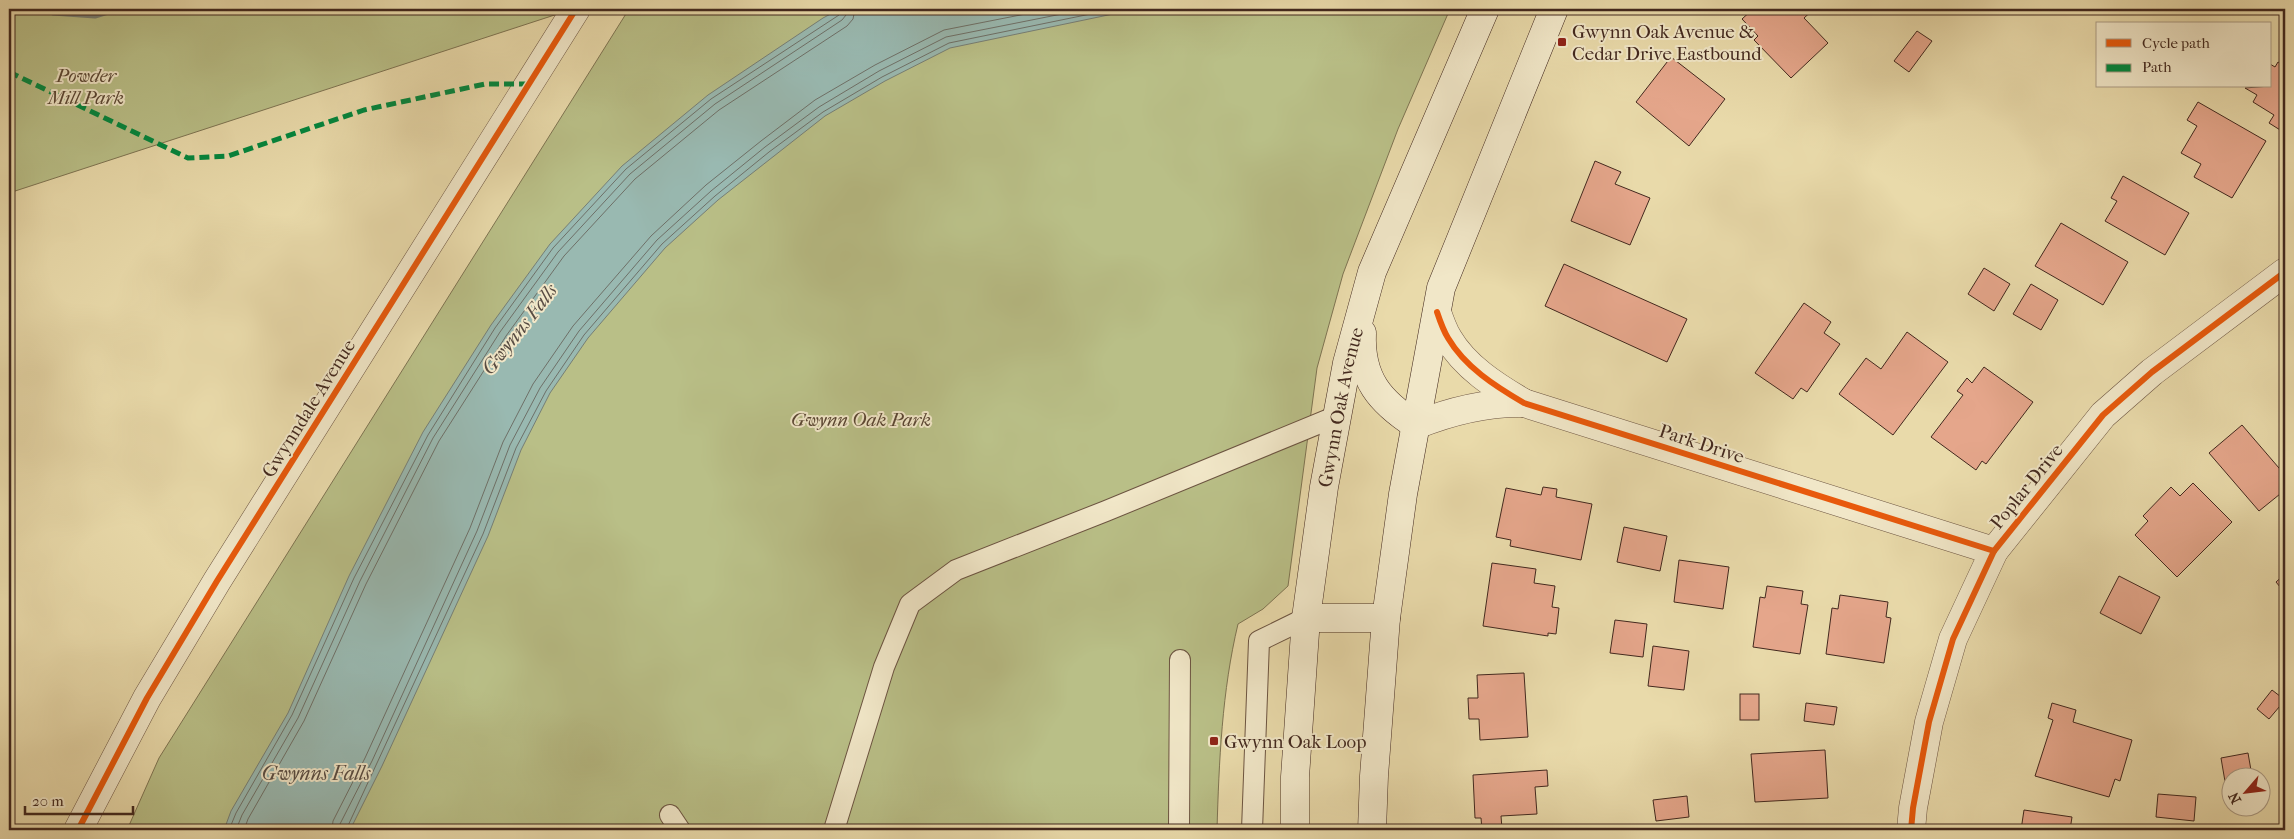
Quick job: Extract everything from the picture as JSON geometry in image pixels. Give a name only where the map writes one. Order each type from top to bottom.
[{"type":"street","name":"Gwynndale Avenue","points":[[78,830],[147,698],[217,581],[576,9]]},
{"type":"street","name":"Gwynn Oak Avenue","points":[[1295,830],[1295,778],[1306,618],[1324,486],[1347,363],[1372,272],[1485,9]]},
{"type":"street","points":[[1372,830],[1374,776],[1386,618],[1402,494],[1441,288],[1554,9]]},
{"type":"street","name":"Poplar Drive","points":[[1911,830],[1913,808],[1929,722],[1953,639],[1994,551],[2103,415],[2152,372],[2285,272]]},
{"type":"street","points":[[1363,304],[1361,339],[1366,372],[1374,389],[1390,408],[1416,425]]},
{"type":"street","name":"Park Drive","points":[[1437,312],[1447,337],[1464,358],[1490,382],[1524,403],[1994,551]]},
{"type":"street","name":"Park Drive","points":[[1416,425],[1468,408],[1502,403],[1524,403]]},
{"type":"street","points":[[1306,618],[1386,618]]},
{"type":"lane","points":[[834,830],[884,667],[910,604],[956,570],[1106,511],[1337,416]]},
{"type":"lane","points":[[1252,830],[1258,641],[1306,618]]},
{"type":"lane","points":[[1179,830],[1180,660]]},
{"type":"green space","name":"Powder Mill Park","points":[[9,9],[573,9],[9,193]]},
{"type":"green space","name":"Gwynn Oak Park","points":[[629,9],[1450,9],[1398,129],[1343,274],[1317,368],[1288,586],[1263,609],[1238,624],[1225,700],[1220,752],[1217,830],[127,830],[159,758]]},
{"type":"water","name":"Gwynns Falls","points":[[840,9],[1137,9],[950,48],[885,81],[825,116],[718,200],[665,248],[588,338],[550,393],[521,450],[488,536],[382,766],[350,830],[224,830],[231,811],[288,713],[349,576],[423,432],[491,325],[550,244],[622,166],[708,95],[823,18]]},
{"type":"building","points":[[1753,9],[1814,9],[1804,18],[1828,43],[1791,78],[1754,40],[1758,36],[1742,19]]},
{"type":"building","points":[[1917,31],[1932,41],[1909,72],[1894,61]]},
{"type":"building","points":[[1671,57],[1725,99],[1689,146],[1636,102]]},
{"type":"building","points":[[2278,62],[2285,66],[2285,133],[2269,123],[2274,115],[2253,102],[2257,95],[2245,88],[2272,88],[2272,65],[2275,67]]},
{"type":"building","points":[[2198,102],[2266,141],[2232,198],[2194,177],[2201,164],[2181,153],[2197,126],[2187,120]]},
{"type":"building","points":[[1595,161],[1621,172],[1615,184],[1650,198],[1630,245],[1571,221]]},
{"type":"building","points":[[2123,176],[2189,213],[2165,255],[2105,221],[2117,201],[2111,198]]},
{"type":"building","points":[[2061,223],[2128,262],[2103,305],[2035,266]]},
{"type":"building","points":[[1564,264],[1687,319],[1667,362],[1545,306]]},
{"type":"building","points":[[1984,268],[2010,284],[1994,311],[1968,294]]},
{"type":"building","points":[[2031,284],[2058,300],[2041,330],[2013,314]]},
{"type":"building","points":[[1804,303],[1831,322],[1824,333],[1840,344],[1807,392],[1801,388],[1793,399],[1755,373]]},
{"type":"building","points":[[1907,332],[1948,362],[1893,435],[1839,394],[1866,358],[1881,369]]},
{"type":"building","points":[[1984,367],[2033,402],[1986,464],[1982,461],[1976,470],[1931,437],[1963,395],[1957,391],[1967,378],[1972,383]]},
{"type":"building","points":[[2242,425],[2285,475],[2285,479],[2279,484],[2285,490],[2259,511],[2209,453]]},
{"type":"building","points":[[2193,483],[2232,522],[2177,577],[2135,535],[2148,521],[2143,516],[2171,487],[2180,496]]},
{"type":"building","points":[[1543,487],[1557,489],[1556,497],[1592,504],[1581,560],[1510,546],[1511,540],[1496,537],[1506,488],[1541,495]]},
{"type":"building","points":[[1624,527],[1667,536],[1660,571],[1617,562]]},
{"type":"building","points":[[1679,560],[1729,567],[1723,609],[1674,602]]},
{"type":"building","points":[[1492,563],[1536,569],[1534,583],[1555,586],[1552,607],[1559,608],[1556,634],[1548,633],[1548,636],[1483,626]]},
{"type":"building","points":[[2285,574],[2285,593],[2276,582]]},
{"type":"building","points":[[2119,576],[2160,597],[2141,634],[2100,613]]},
{"type":"building","points":[[1767,586],[1803,591],[1801,604],[1808,605],[1800,654],[1753,647],[1760,597],[1765,598]]},
{"type":"building","points":[[1840,595],[1888,602],[1886,617],[1891,618],[1884,663],[1826,654],[1832,608],[1838,609]]},
{"type":"building","points":[[1615,620],[1647,624],[1643,657],[1610,653]]},
{"type":"building","points":[[1653,646],[1689,651],[1684,690],[1648,686]]},
{"type":"building","points":[[1524,673],[1528,737],[1480,740],[1479,719],[1469,719],[1468,698],[1478,698],[1477,675]]},
{"type":"building","points":[[2272,690],[2285,700],[2269,719],[2257,709]]},
{"type":"building","points":[[1740,694],[1759,694],[1759,720],[1740,720]]},
{"type":"building","points":[[1806,703],[1837,707],[1834,725],[1804,721]]},
{"type":"building","points":[[2052,703],[2076,710],[2073,722],[2132,740],[2120,781],[2115,779],[2109,797],[2035,776],[2053,720],[2048,718]]},
{"type":"building","points":[[1825,750],[1828,798],[1755,802],[1751,754]]},
{"type":"building","points":[[2248,753],[2250,766],[2222,766],[2221,758]]},
{"type":"building","points":[[1547,770],[1548,786],[1535,787],[1537,814],[1501,816],[1502,829],[1482,830],[1481,818],[1475,818],[1473,775]]},
{"type":"building","points":[[2158,794],[2196,797],[2194,821],[2156,817]]},
{"type":"building","points":[[1687,796],[1689,817],[1656,821],[1653,800]]},
{"type":"building","points":[[2024,810],[2072,817],[2070,830],[2021,830]]},
{"type":"waterway","points":[[53,10],[95,13],[108,9]]},
{"type":"marked path","points":[[9,72],[188,158],[228,156],[364,110],[485,84],[529,84]]},
{"type":"cycle path","points":[[78,830],[147,698],[217,581],[576,9]]},
{"type":"cycle path","points":[[1911,830],[1913,808],[1929,722],[1953,639],[1994,551],[2103,415],[2152,372],[2285,272]]},
{"type":"cycle path","points":[[1437,312],[1446,335],[1463,358],[1492,383],[1524,403],[1994,551]]},
{"type":"place","name":"Gwynn Oak Avenue & Cedar Drive Eastbound","points":[[1562,42]]},
{"type":"place","name":"Gwynn Oak Loop","points":[[1214,741]]}]
